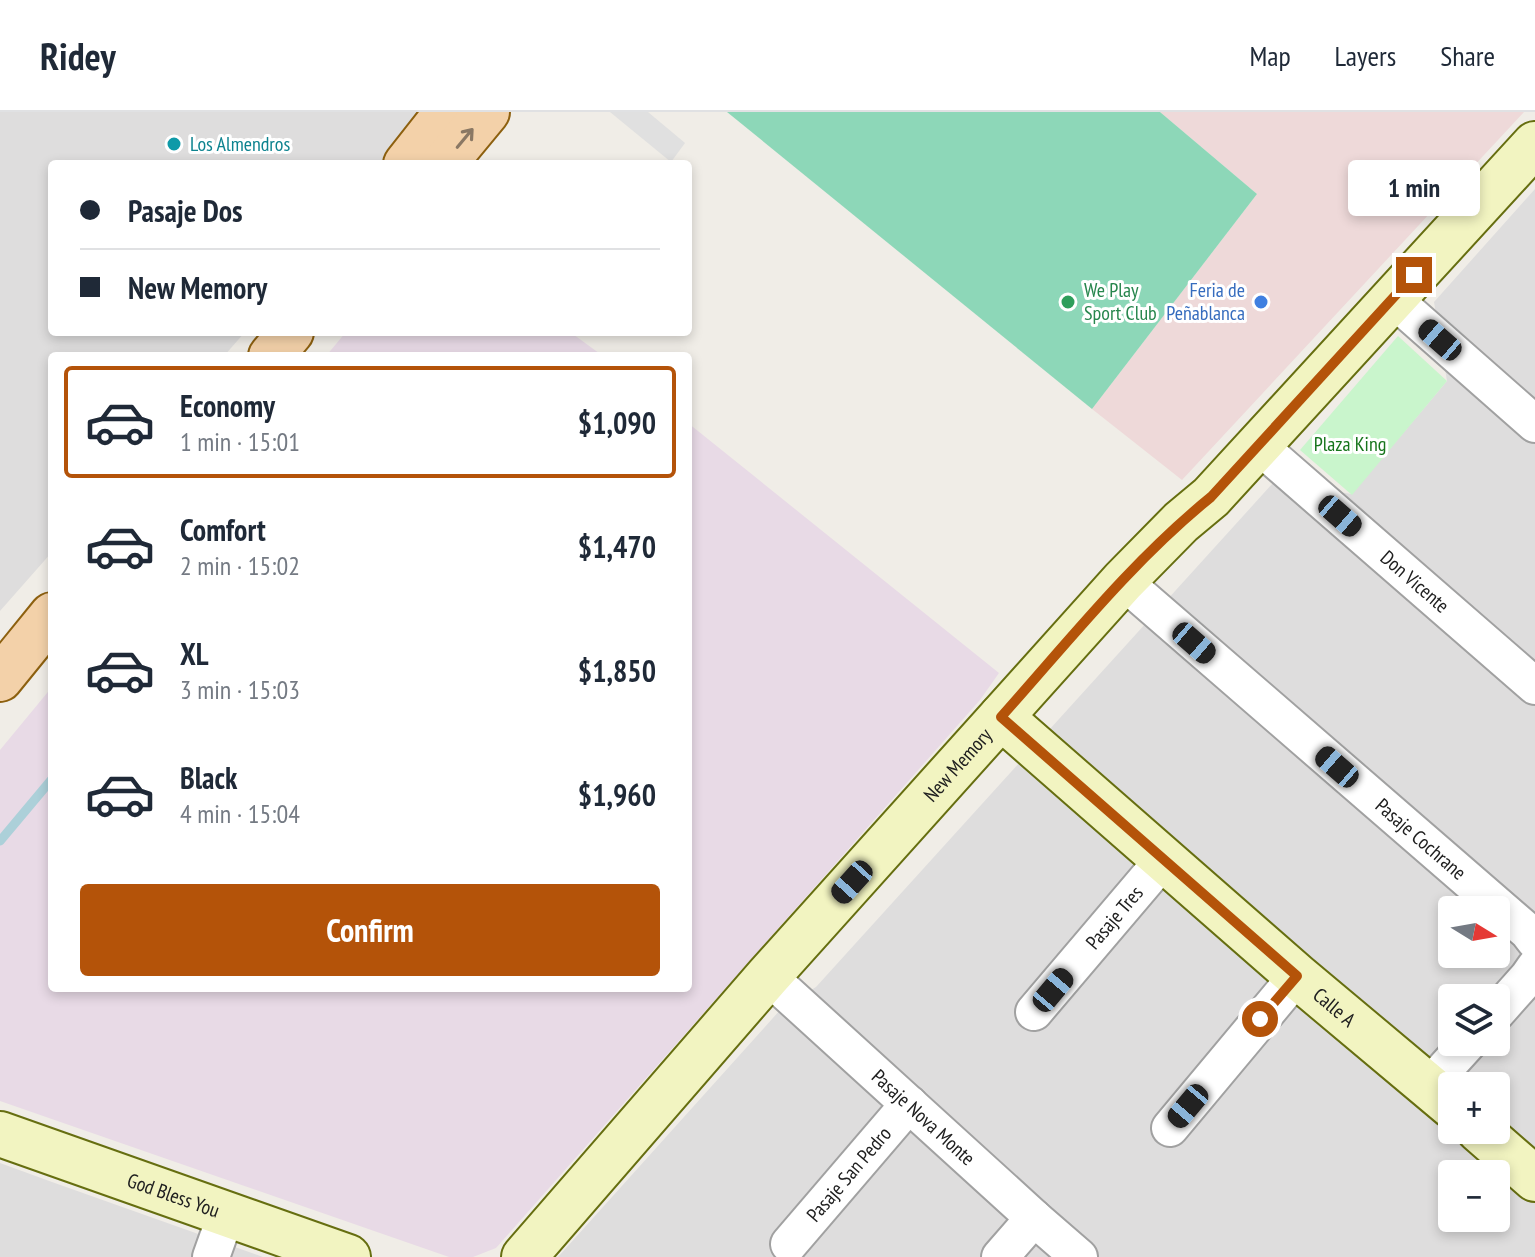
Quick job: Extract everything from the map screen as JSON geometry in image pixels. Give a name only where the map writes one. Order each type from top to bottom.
[{"type":"main road","points":[[409,160],[447,112]]},
{"type":"main road","points":[[447,160],[487,112]]},
{"type":"main road","points":[[274,352],[288,336]]},
{"type":"main road","points":[[0,679],[48,620]]},
{"type":"street","name":"New Memory","points":[[524,1257],[768,976],[1123,581],[1181,522],[1211,497],[1535,144]]},
{"type":"street","points":[[1392,298],[1535,424]]},
{"type":"street","name":"Don Vicente","points":[[1258,445],[1535,686]]},
{"type":"street","name":"Pasaje Cochrane","points":[[1123,581],[1535,941]]},
{"type":"street","name":"Calle A","points":[[1001,717],[1297,976],[1438,1094]]},
{"type":"street","name":"Pasaje Tres","points":[[1034,1012],[1164,859]]},
{"type":"street","points":[[1510,997],[1535,967]]},
{"type":"street","name":"Pasaje Nova Monte","points":[[768,976],[1079,1257]]},
{"type":"street","points":[[1170,1128],[1297,976]]},
{"type":"street","name":"Pasaje San Pedro","points":[[789,1244],[909,1104]]},
{"type":"street","name":"God Bless You","points":[[0,1134],[348,1257]]},
{"type":"street","points":[[1495,1144],[1535,1179]]},
{"type":"street","points":[[211,1257],[226,1215]]},
{"type":"street","points":[[1000,1257],[1034,1218]]},
{"type":"shaded area","points":[[0,112],[428,112],[392,160],[48,160],[48,336],[242,336],[228,352],[48,352],[48,557],[0,611]]},
{"type":"shaded area","points":[[610,112],[648,112],[685,143],[672,160]]},
{"type":"shaded area","name":"Feria de Peñablanca","points":[[1160,112],[1524,112],[1182,480],[1092,409],[1257,194]]},
{"type":"shaded area","points":[[1535,189],[1535,1257],[558,1257],[781,1009],[816,987],[1273,483],[1352,494],[1447,381],[1434,302]]},
{"type":"shaded area","points":[[343,336],[576,336],[598,352],[329,352]]},
{"type":"shaded area","points":[[692,426],[999,673],[980,700],[496,1248],[473,1257],[449,1257],[0,1101],[0,750],[48,692],[48,992],[692,992]]},
{"type":"shaded area","points":[[0,1163],[52,1182],[263,1257],[0,1257]]},
{"type":"green space","name":"We Play Sport Club","points":[[727,112],[1160,112],[1257,194],[1092,409]]},
{"type":"green space","name":"Plaza King","points":[[1398,336],[1447,381],[1352,495],[1300,450]]},
{"type":"waterway","points":[[0,841],[48,784]]},
{"type":"place","name":"Los Almendros","points":[[174,144]]},
{"type":"place","name":"We Play Sport Club","points":[[1068,302]]},
{"type":"place","name":"Feria de Peñablanca","points":[[1261,302]]},
{"type":"route","points":[[1260,1019],[1297,976],[1001,717],[1123,581],[1181,522],[1211,497],[1414,275]]}]
